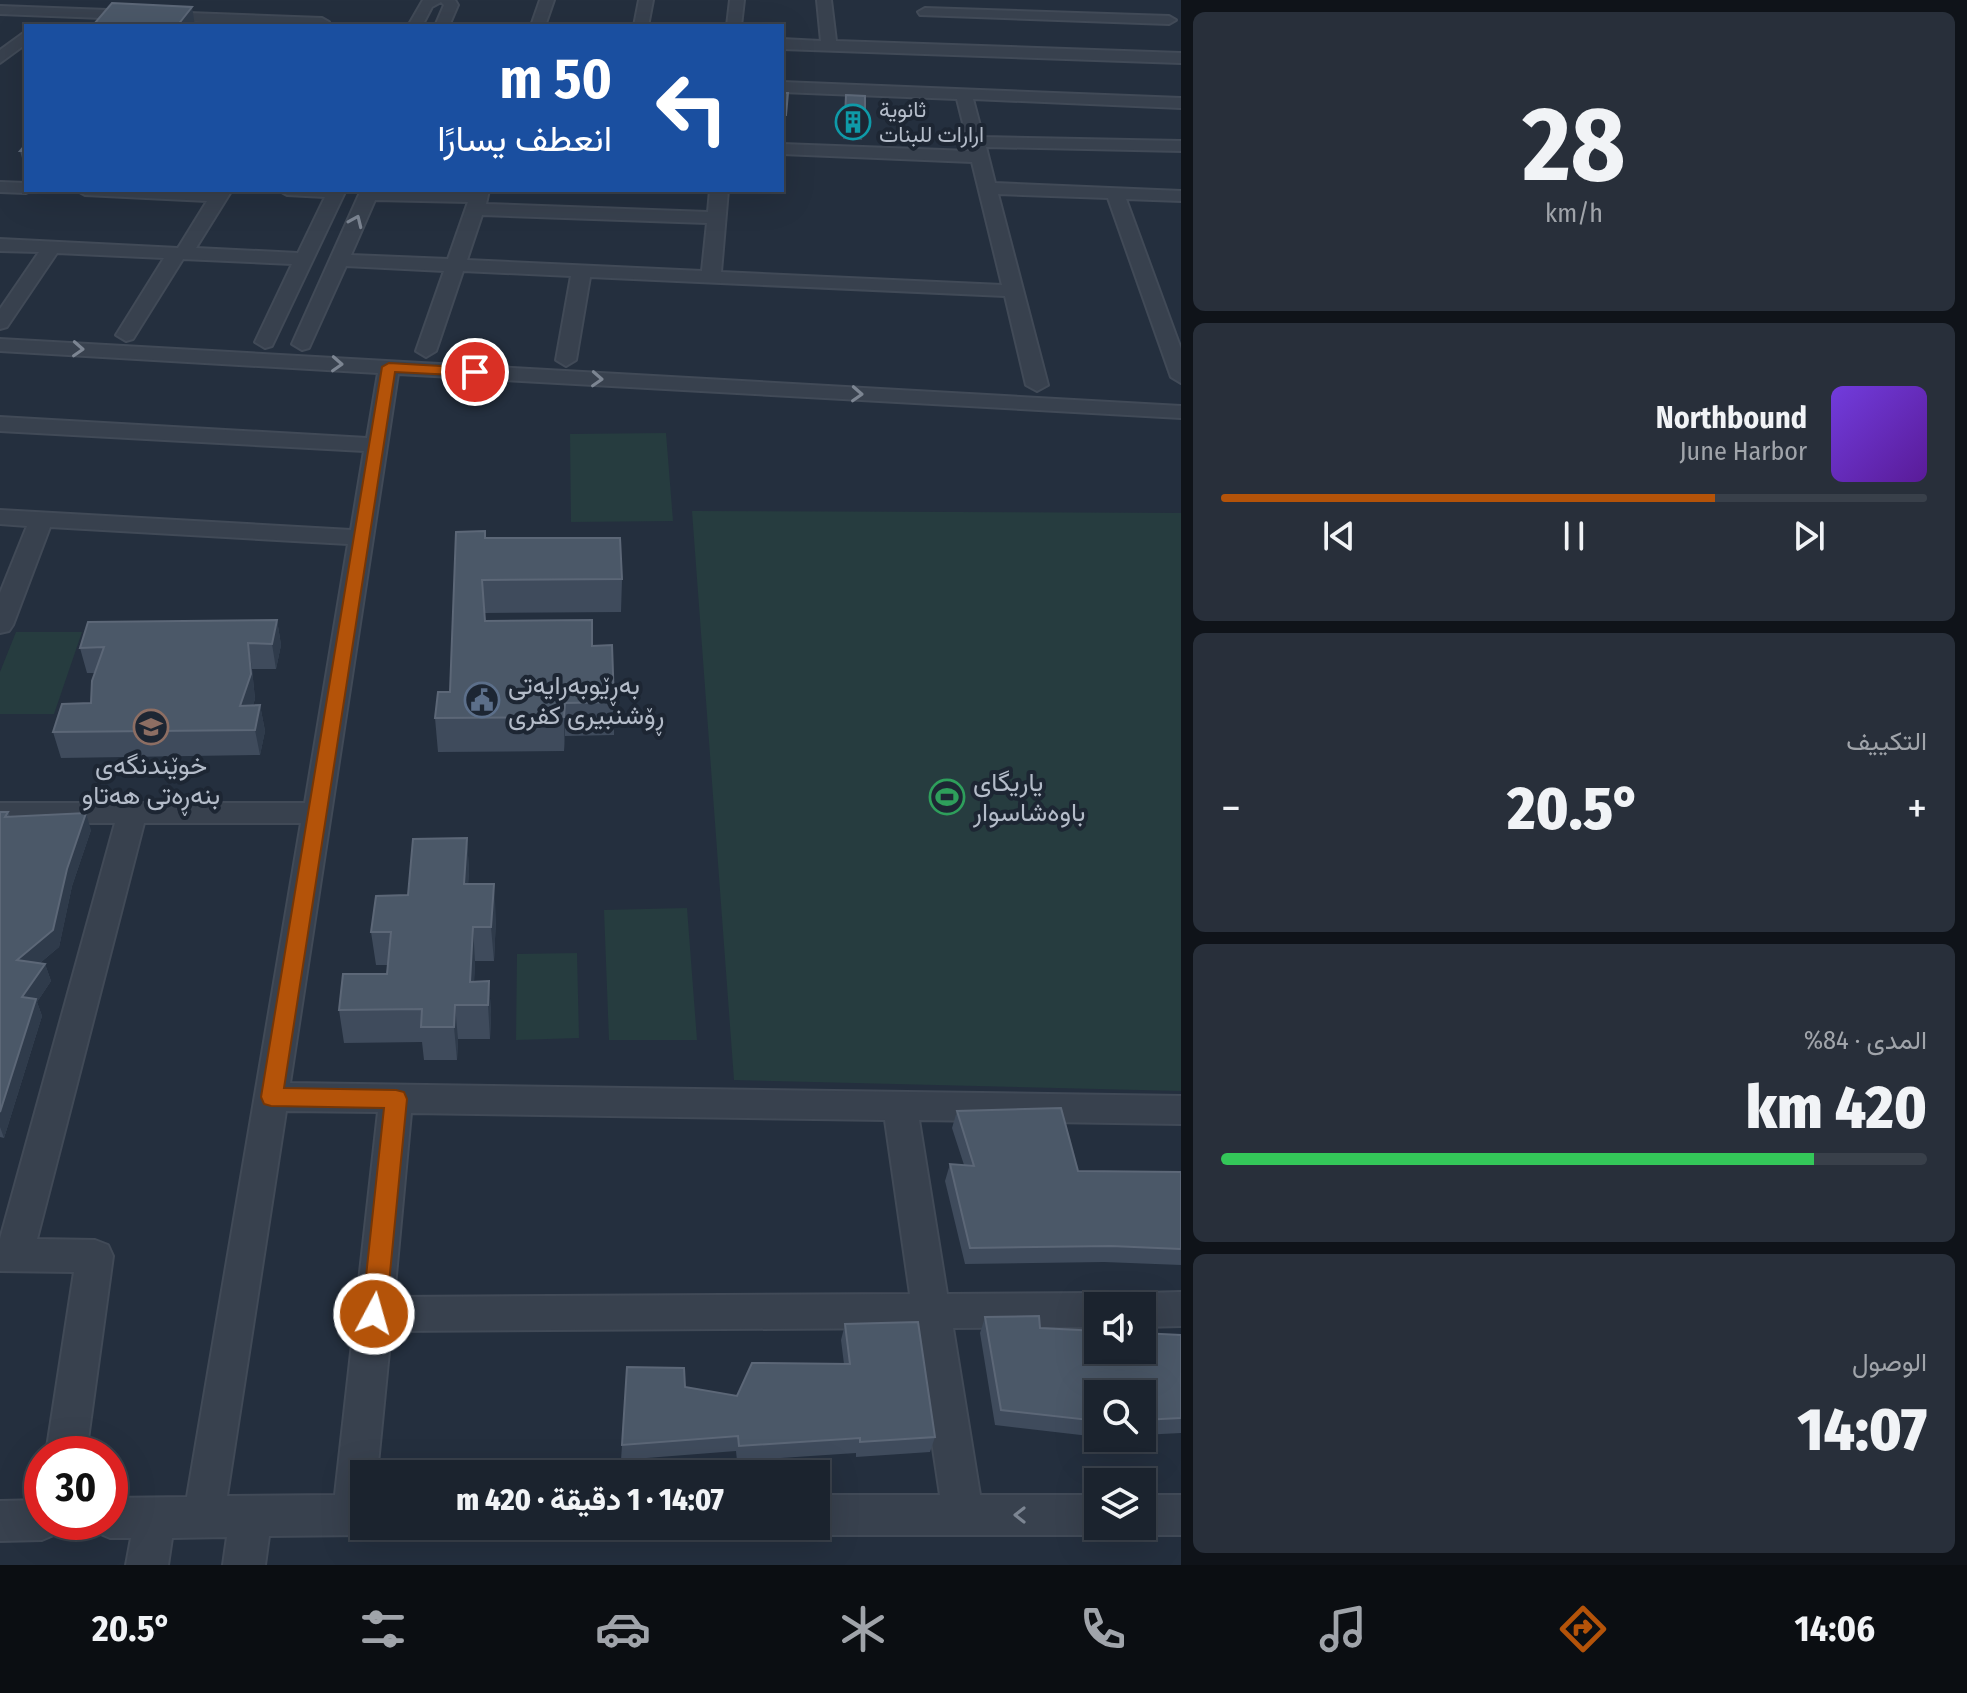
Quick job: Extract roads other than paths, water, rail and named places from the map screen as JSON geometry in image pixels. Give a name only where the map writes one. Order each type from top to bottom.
[{"type":"street","points":[[82,13],[96,0]]},
{"type":"street","points":[[416,24],[426,4],[435,0]]},
{"type":"street","points":[[443,24],[451,5],[447,0]]},
{"type":"street","points":[[539,24],[547,0]]},
{"type":"street","points":[[641,24],[646,0]]},
{"type":"street","points":[[734,24],[737,0]]},
{"type":"street","points":[[812,0],[824,0],[829,46]]},
{"type":"street","points":[[1159,0],[1174,26],[1181,48]]},
{"type":"street","points":[[0,10],[230,22],[324,20]]},
{"type":"street","points":[[39,24],[53,12]]},
{"type":"street","points":[[784,44],[829,46],[929,25],[1174,26]]},
{"type":"street","points":[[929,25],[1181,58]]},
{"type":"street","points":[[0,58],[24,38]]},
{"type":"street","points":[[784,87],[1181,103]]},
{"type":"street","points":[[964,95],[1037,385]]},
{"type":"street","points":[[784,149],[1181,146]]},
{"type":"street","points":[[0,187],[24,188]]},
{"type":"street","points":[[987,188],[1181,196]]},
{"type":"street","points":[[182,192],[221,193]]},
{"type":"street","points":[[265,342],[337,192]]},
{"type":"street","points":[[302,344],[369,192],[716,218]]},
{"type":"street","points":[[711,278],[719,192]]},
{"type":"street","points":[[126,335],[221,193]]},
{"type":"street","points":[[1115,194],[1181,377]]},
{"type":"street","points":[[426,351],[479,198]]},
{"type":"street","points":[[0,245],[304,259]]},
{"type":"street","points":[[52,247],[0,326],[126,335],[182,347],[389,367],[566,360],[1181,393]]},
{"type":"street","points":[[339,260],[1013,291]]},
{"type":"street","points":[[566,360],[582,271]]},
{"type":"street","points":[[278,314],[314,315]]},
{"type":"street","points":[[0,345],[182,347],[265,342],[426,351],[478,364],[1181,412]]},
{"type":"street","points":[[204,1515],[389,367]]},
{"type":"street","points":[[0,424],[376,445]]},
{"type":"street","points":[[0,517],[361,538]]},
{"type":"street","points":[[0,625],[41,519]]},
{"type":"street","points":[[0,813],[317,813]]},
{"type":"street","points":[[69,1436],[95,1256],[8,1255],[132,814]]},
{"type":"street","points":[[271,1097],[1181,1110]]},
{"type":"street","points":[[362,1460],[396,1099]]},
{"type":"street","points":[[900,1107],[963,1515]]},
{"type":"street","points":[[1156,1310],[1181,1309]]},
{"type":"street","points":[[374,1314],[1084,1310]]},
{"type":"street","points":[[244,1565],[251,1515]]},
{"type":"street","points":[[128,1518],[350,1515]]},
{"type":"street","points":[[830,1515],[1084,1515]]},
{"type":"street","points":[[1156,1515],[1181,1515]]},
{"type":"street","points":[[147,1565],[155,1517]]},
{"type":"street","points":[[0,1521],[24,1520]]},
{"type":"place","name":"ثانوية ارارات للبنات","points":[[853,122]]},
{"type":"place","name":"بەڕێوبەرایەتی ڕۆشنبیری کفری","points":[[482,700]]},
{"type":"place","name":"خوێندنگەی بنەڕەتی هەتاو","points":[[151,727]]},
{"type":"place","name":"یاریگای باوەشاسوار","points":[[947,797]]}]
